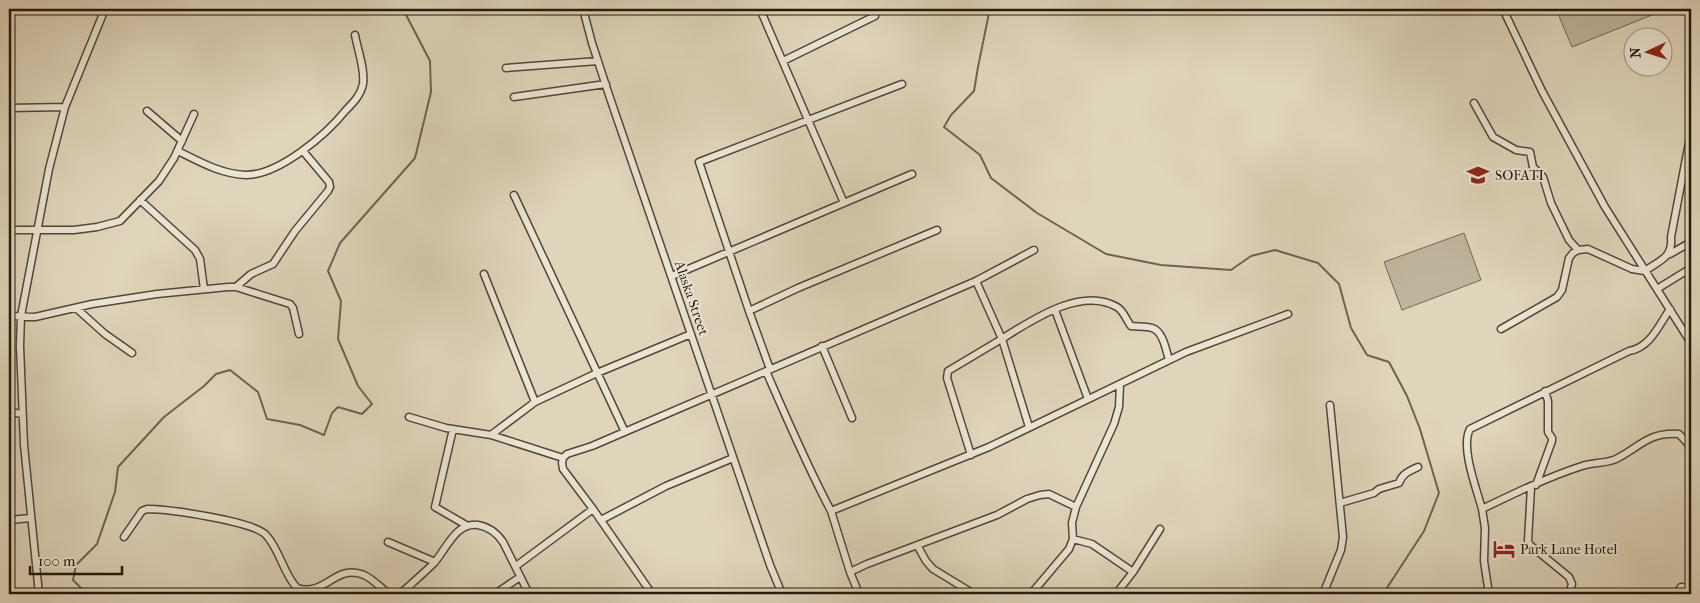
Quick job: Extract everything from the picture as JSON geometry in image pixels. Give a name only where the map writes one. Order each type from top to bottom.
[{"type":"street","points":[[39,594],[22,414],[21,316],[49,169],[65,106],[105,9]]},
{"type":"street","name":"Alaska Street","points":[[583,9],[598,61],[733,458],[782,594]]},
{"type":"street","points":[[760,9],[844,203]]},
{"type":"street","points":[[1503,9],[1542,91],[1605,206],[1691,343]]},
{"type":"street","points":[[783,61],[875,16]]},
{"type":"street","points":[[178,151],[217,170],[246,175],[259,174],[303,151],[323,136],[360,92],[363,84],[362,68],[355,35]]},
{"type":"street","points":[[506,68],[598,61]]},
{"type":"street","points":[[514,97],[606,84]]},
{"type":"street","points":[[859,594],[831,511],[787,422],[699,162],[902,84]]},
{"type":"street","points":[[1474,103],[1493,137],[1516,150],[1530,152],[1533,167],[1543,177],[1551,202],[1569,240],[1578,250]]},
{"type":"street","points":[[9,108],[65,106]]},
{"type":"street","points":[[147,110],[182,141]]},
{"type":"street","points":[[9,230],[74,230],[116,223],[159,181],[178,151],[194,114]]},
{"type":"street","points":[[1669,255],[1672,250],[1671,238],[1691,132]]},
{"type":"street","points":[[236,287],[251,274],[273,264],[330,187],[329,182],[303,151]]},
{"type":"street","points":[[672,276],[912,174]]},
{"type":"street","points":[[514,195],[625,432]]},
{"type":"street","points":[[140,200],[196,250],[200,259],[204,289]]},
{"type":"street","points":[[749,312],[798,288],[936,230]]},
{"type":"street","points":[[1501,329],[1557,296],[1562,290],[1569,258],[1578,250],[1588,249],[1632,269],[1645,271],[1691,242]]},
{"type":"street","points":[[652,594],[601,520],[566,475],[562,463],[563,458],[567,454],[592,446],[976,281],[1034,250]]},
{"type":"street","points":[[1657,289],[1691,268]]},
{"type":"street","points":[[484,274],[535,402]]},
{"type":"street","points":[[976,281],[1002,339],[1029,427]]},
{"type":"street","points":[[9,316],[48,314],[157,294],[236,287],[290,304],[293,308],[299,334]]},
{"type":"street","points":[[971,455],[946,375],[948,371],[1031,320],[1088,300],[1118,308],[1131,326],[1155,329],[1162,340],[1169,360]]},
{"type":"street","points":[[76,308],[105,334],[132,353]]},
{"type":"street","points":[[1489,594],[1484,561],[1485,528],[1482,509],[1471,470],[1467,443],[1470,429],[1545,391],[1629,351],[1642,347],[1648,342],[1670,308]]},
{"type":"street","points":[[1055,310],[1088,399]]},
{"type":"street","points":[[831,511],[971,455],[1169,360],[1288,314]]},
{"type":"street","points":[[491,436],[535,402],[597,373],[691,334]]},
{"type":"street","points":[[822,346],[852,418]]},
{"type":"street","points":[[1031,594],[1066,554],[1073,538],[1072,523],[1076,507],[1114,424],[1119,407],[1120,384]]},
{"type":"street","points":[[1545,391],[1548,401],[1548,432],[1552,441],[1533,486],[1528,541],[1530,545],[1569,577],[1572,584],[1569,594]]},
{"type":"street","points":[[1323,594],[1343,537],[1330,406]]},
{"type":"street","points":[[9,412],[22,414]]},
{"type":"street","points":[[409,417],[453,429],[491,436],[563,458]]},
{"type":"street","points":[[453,429],[434,507],[466,525],[481,526],[493,530],[504,542],[530,594]]},
{"type":"street","points":[[1482,509],[1584,465],[1616,459],[1641,442],[1654,436],[1679,434],[1691,447]]},
{"type":"street","points":[[601,520],[666,486],[733,458]]},
{"type":"street","points":[[1340,503],[1399,483],[1401,477],[1406,472],[1418,467]]},
{"type":"street","points":[[850,572],[997,515],[1026,499],[1049,494],[1076,507]]},
{"type":"street","points":[[124,537],[142,511],[147,509],[195,514],[260,530],[272,544],[291,581],[297,588],[305,591],[312,590],[339,575],[357,573],[365,576],[389,594]]},
{"type":"street","points":[[516,566],[593,509]]},
{"type":"street","points":[[9,520],[31,518]]},
{"type":"street","points":[[400,594],[434,562],[460,529],[466,525]]},
{"type":"street","points":[[1116,594],[1133,572],[1160,529]]},
{"type":"street","points":[[1073,538],[1092,544],[1133,572]]},
{"type":"street","points":[[388,542],[434,562]]},
{"type":"street","points":[[917,545],[933,569],[974,594]]},
{"type":"street","points":[[495,594],[520,576]]},
{"type":"street","points":[[1676,594],[1681,587],[1691,588]]},
{"type":"shaded area","points":[[1556,9],[1667,9],[1572,47]]},
{"type":"shaded area","points":[[1464,233],[1481,280],[1402,310],[1384,262]]},
{"type":"waterway","points":[[114,594],[112,591],[82,589],[73,580],[76,565],[97,544],[115,492],[118,467],[164,417],[204,386],[216,374],[230,370],[258,392],[267,419],[300,425],[324,435],[332,413],[338,407],[362,414],[372,404],[358,386],[338,339],[341,301],[328,271],[340,243],[415,158],[431,92],[430,61],[403,9]]},
{"type":"waterway","points":[[987,9],[989,13],[974,91],[951,115],[944,127],[980,155],[991,178],[1037,213],[1106,254],[1161,265],[1231,270],[1251,256],[1275,250],[1318,263],[1339,284],[1351,328],[1367,355],[1389,362],[1407,396],[1420,429],[1439,493],[1424,531],[1383,594]]},
{"type":"place","name":"SOFATI","points":[[1478,175]]},
{"type":"place","name":"Park Lane Hotel","points":[[1504,549]]}]
